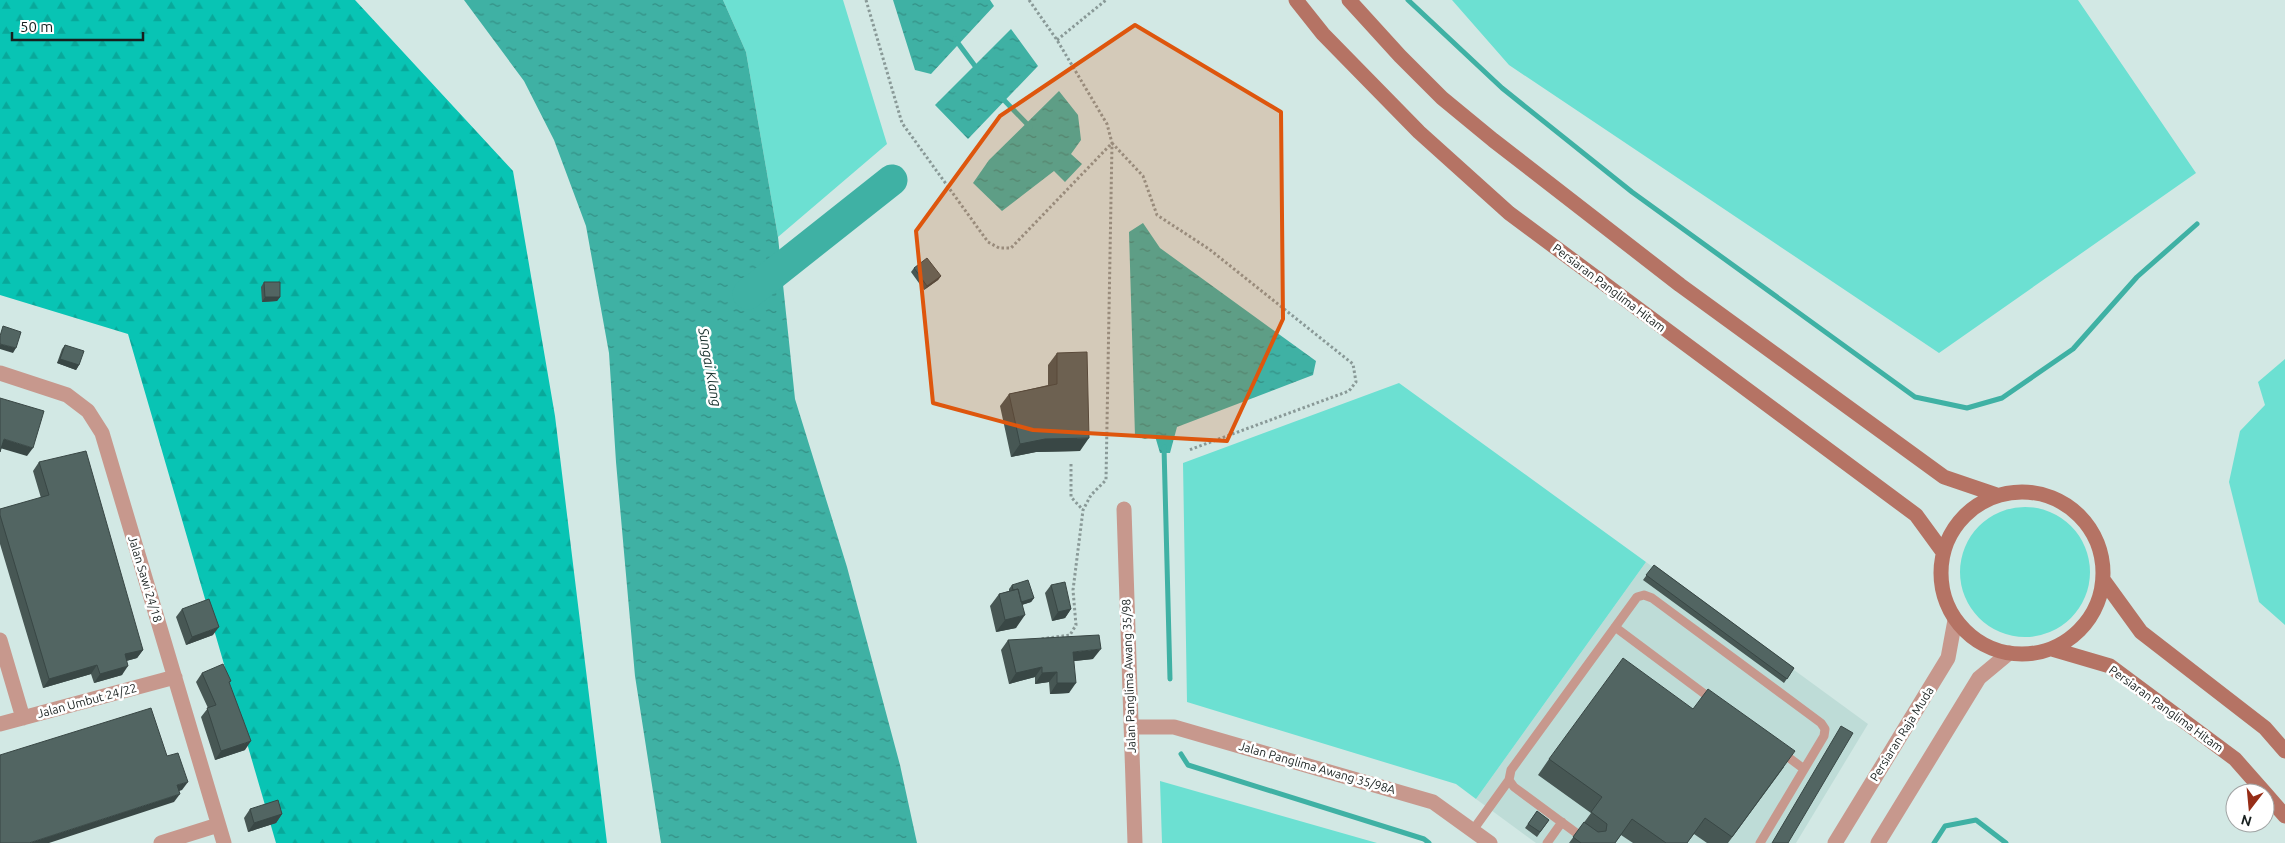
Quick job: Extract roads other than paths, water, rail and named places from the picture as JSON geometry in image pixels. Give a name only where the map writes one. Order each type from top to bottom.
[{"type":"main road","name":"Persiaran Panglima Hitam","points":[[1296,0],[1323,34],[1419,132],[1509,213],[1916,514],[1943,552]]},
{"type":"main road","points":[[1349,0],[1400,56],[1442,98],[1680,284],[1944,477],[1997,496]]},
{"type":"main road","points":[[2018,492],[2039,493],[2058,500],[2075,511],[2088,525],[2098,542],[2104,561],[2104,581],[2100,598],[2093,615],[2082,629],[2068,641],[2052,649],[2031,654],[2009,653],[1993,649],[1979,642],[1955,620],[1945,598],[1940,575],[1943,552],[1954,527],[1973,508],[1997,496],[2018,492]]},
{"type":"main road","points":[[2104,581],[2141,632],[2264,728],[2285,751]]},
{"type":"main road","name":"Persiaran Panglima Hitam","points":[[2052,649],[2110,666],[2235,759],[2256,783]]},
{"type":"main road","name":"Persiaran Panglima Hitam","points":[[2275,804],[2285,816]]},
{"type":"street","name":"Jalan Sawi 24/18","points":[[0,373],[67,395],[88,411],[102,433],[224,843]]},
{"type":"street","name":"Jalan Panglima Awang 35/98","points":[[1124,509],[1135,843]]},
{"type":"street","name":"Persiaran Raja Muda","points":[[1835,843],[1948,658],[1955,620]]},
{"type":"street","points":[[0,640],[24,718]]},
{"type":"street","points":[[1878,843],[1980,678],[2009,653]]},
{"type":"street","name":"Jalan Umbut 24/22","points":[[0,724],[174,677]]},
{"type":"street","name":"Jalan Panglima Awang 35/98A","points":[[1131,727],[1174,727],[1433,802],[1490,843]]},
{"type":"street","points":[[161,843],[218,825]]},
{"type":"lane","points":[[1473,830],[1509,780],[1511,770],[1615,627],[1637,597],[1644,595],[1652,598],[1821,723],[1825,729],[1824,736],[1760,843]]},
{"type":"lane","points":[[1615,627],[1725,710]]},
{"type":"lane","points":[[1772,745],[1804,769]]},
{"type":"lane","points":[[1509,780],[1514,788],[1590,843]]},
{"type":"lane","points":[[1547,843],[1562,822]]},
{"type":"water","name":"Sungai Klang","points":[[464,0],[723,0],[746,52],[778,237],[795,399],[847,567],[900,765],[917,843],[661,843],[635,676],[616,462],[609,353],[586,226],[554,140],[524,81]]},
{"type":"water","points":[[893,0],[990,0],[994,6],[931,74],[915,70]]},
{"type":"water","points":[[1011,29],[1038,66],[968,139],[935,105]]},
{"type":"water","points":[[1059,91],[1078,115],[1081,140],[1071,154],[1082,164],[1065,182],[1054,171],[1002,211],[973,183],[989,160]]},
{"type":"water","points":[[1143,223],[1160,248],[1316,361],[1313,375],[1177,427],[1170,453],[1160,453],[1155,436],[1145,439],[1135,436],[1129,232]]},
{"type":"waterway","points":[[1408,0],[1502,88],[1632,192],[1915,397],[1967,408],[2002,398],[2073,349],[2137,277],[2197,224]]},
{"type":"waterway","points":[[955,39],[978,70]]},
{"type":"waterway","points":[[1001,97],[1030,127]]},
{"type":"waterway","points":[[748,294],[892,180]]},
{"type":"waterway","points":[[1164,447],[1170,679]]},
{"type":"waterway","points":[[1181,754],[1188,765],[1424,839],[1429,843]]},
{"type":"waterway","points":[[1934,843],[1945,826],[1976,820],[2006,843]]}]
